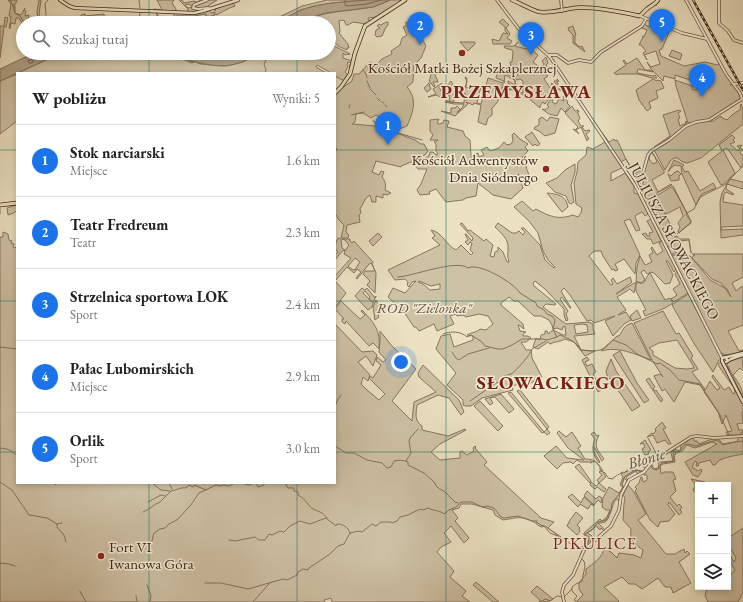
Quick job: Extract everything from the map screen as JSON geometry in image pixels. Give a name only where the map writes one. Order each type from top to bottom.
[{"type":"main road","points":[[60,0],[75,8],[197,13],[238,0]]},
{"type":"main road","points":[[336,92],[342,87],[349,75],[366,26],[405,0]]},
{"type":"main road","points":[[512,0],[539,12],[586,8],[643,16],[657,3],[658,0]]},
{"type":"main road","points":[[0,205],[16,204]]},
{"type":"main road","points":[[725,359],[743,354]]},
{"type":"main road","name":"JULIUSZA SŁOWACKIEGO","points":[[725,359],[743,401]]},
{"type":"street","points":[[207,0],[194,5],[193,8],[210,9]]},
{"type":"street","points":[[561,0],[562,11]]},
{"type":"street","points":[[638,191],[641,188],[642,175],[647,157],[651,151],[669,140],[686,126],[696,122],[709,120],[741,100],[741,96],[725,71],[686,0]]},
{"type":"street","points":[[719,0],[718,23],[728,31],[735,41],[743,42]]},
{"type":"street","name":"JULIUSZA SŁOWACKIEGO","points":[[498,1],[518,28],[549,56],[638,191],[719,353],[725,359]]},
{"type":"street","points":[[549,56],[557,55],[568,63],[579,60],[589,63],[592,62],[600,52],[642,26],[643,16],[682,33],[707,39]]},
{"type":"street","points":[[697,36],[705,34]]},
{"type":"street","points":[[703,38],[705,34]]},
{"type":"street","points":[[734,84],[743,83]]},
{"type":"street","points":[[564,602],[562,589],[572,575],[587,548],[611,526],[619,510],[622,494],[629,481],[643,472],[651,462],[691,437],[697,436],[714,438],[743,436]]},
{"type":"green space","points":[[8,0],[17,0],[15,5],[12,5],[15,6],[15,13],[21,15],[25,8],[24,10],[26,11],[25,16],[16,16],[15,24],[11,23],[10,29],[11,17],[9,16],[11,4]]},
{"type":"green space","points":[[39,0],[41,0],[39,16],[37,16]]},
{"type":"green space","points":[[157,0],[174,0],[172,3],[176,11],[154,10],[162,10]]},
{"type":"green space","points":[[179,0],[182,0],[184,3],[206,0],[192,6],[188,4],[185,5],[188,8],[192,7],[193,9],[209,9],[197,12],[183,12],[188,11],[188,9]]},
{"type":"green space","points":[[208,0],[217,0],[208,6],[209,7],[194,7]]},
{"type":"green space","points":[[327,0],[368,0],[314,6],[300,10],[290,16],[281,16],[302,6]]},
{"type":"green space","points":[[390,0],[403,0],[394,7],[376,17],[368,18],[370,22],[366,24],[353,22],[346,25],[344,20],[339,21],[339,33],[348,44],[349,48],[347,48],[347,50],[336,44],[336,16],[318,16],[335,12],[368,8]]},
{"type":"green space","points":[[233,2],[235,6],[216,15],[214,11],[216,10],[215,9]]},
{"type":"green space","points":[[209,10],[215,15],[205,16],[207,15],[206,14],[194,16],[174,16],[175,13],[197,14]]},
{"type":"green space","points":[[104,14],[104,16],[85,16]]},
{"type":"green space","points":[[5,17],[8,18],[6,27],[4,27],[0,58],[0,26],[4,26]]},
{"type":"green space","points":[[503,19],[509,25],[506,28],[510,34],[507,38],[512,41],[510,44],[493,44],[492,39],[499,41],[503,33],[508,34],[505,31],[505,27],[499,22]]},
{"type":"green space","points":[[388,22],[388,25],[382,36],[377,37],[375,35],[376,30],[380,28],[377,26]]},
{"type":"green space","points":[[406,22],[408,23],[411,31],[421,37],[426,46],[421,58],[413,66],[413,82],[407,87],[413,101],[413,111],[407,126],[399,129],[376,115],[371,118],[363,113],[356,114],[355,122],[352,124],[375,126],[383,131],[391,131],[424,144],[428,151],[420,158],[421,160],[429,156],[430,152],[433,152],[436,155],[438,154],[436,151],[436,144],[434,142],[438,140],[430,140],[433,135],[430,131],[430,120],[439,119],[437,123],[439,124],[443,123],[444,120],[449,121],[447,127],[463,131],[465,136],[470,140],[471,156],[474,164],[472,158],[475,154],[478,153],[479,157],[484,155],[481,150],[487,147],[490,151],[499,148],[504,142],[507,145],[511,144],[513,141],[512,135],[514,133],[528,144],[525,147],[528,151],[522,157],[528,163],[526,167],[530,177],[526,181],[518,174],[523,188],[511,199],[493,195],[478,183],[476,196],[463,200],[446,202],[436,189],[429,192],[430,194],[420,195],[417,190],[427,169],[418,169],[414,164],[420,162],[419,159],[401,167],[376,161],[372,172],[379,175],[381,171],[384,172],[382,177],[386,187],[385,190],[391,193],[387,195],[383,194],[383,198],[376,196],[376,202],[372,202],[370,195],[366,198],[360,209],[360,222],[347,225],[346,232],[349,235],[348,238],[341,238],[344,225],[336,215],[336,92],[352,81],[354,74],[359,74],[370,62],[376,65],[382,59],[392,54],[391,51],[400,45],[402,38],[407,35],[403,27],[406,26]]},
{"type":"green space","points":[[420,22],[422,25],[426,25],[426,31],[420,33],[414,27],[411,29],[411,26],[420,28]]},
{"type":"green space","points":[[651,22],[661,26],[661,29],[662,26],[670,30],[662,49],[659,50],[661,56],[684,66],[705,62],[718,65],[716,56],[732,83],[730,85],[733,85],[739,94],[740,99],[710,119],[688,123],[675,80],[692,86],[693,90],[705,89],[703,78],[690,80],[675,75],[675,79],[664,76],[663,81],[651,69],[647,62],[651,67],[660,64],[656,51],[644,55],[643,53],[646,51],[641,45],[639,45],[643,37],[642,36],[644,37],[647,30],[642,28],[644,24],[649,27]]},
{"type":"green space","points":[[573,26],[576,35],[575,43],[580,47],[582,46],[585,52],[573,43],[573,35],[568,28]]},
{"type":"green space","points":[[460,42],[475,42],[475,44],[468,51]]},
{"type":"green space","points":[[518,42],[515,46],[526,49],[528,47],[538,55],[533,62],[538,66],[542,67],[544,64],[542,61],[546,57],[548,63],[545,71],[538,70],[538,72],[540,74],[543,72],[548,76],[544,79],[551,89],[553,88],[552,83],[555,87],[557,86],[554,81],[557,81],[557,79],[559,81],[557,82],[561,91],[557,88],[545,104],[543,102],[540,108],[517,91],[523,93],[523,81],[515,78],[518,75],[515,71],[507,70],[511,75],[505,69],[513,70],[511,69],[510,62],[512,62],[513,52],[504,46],[514,46]]},
{"type":"green space","points":[[336,47],[350,54],[345,55],[343,53],[343,58],[352,61],[350,67],[349,66],[351,63],[348,62],[348,67],[345,72],[348,75],[344,81],[336,77],[336,72],[329,72],[317,65],[316,67],[324,72],[20,72],[46,60],[190,60],[201,64],[225,66],[247,60],[336,60]]},
{"type":"green space","points":[[672,50],[682,54],[680,60],[669,56]]},
{"type":"green space","points":[[637,58],[645,70],[650,70],[653,72],[638,69],[637,73],[653,76],[655,75],[657,78],[638,74],[617,75],[614,73],[626,65],[623,61],[624,60],[627,64]]},
{"type":"green space","points":[[502,70],[514,79],[505,75],[504,83],[504,81],[496,78],[498,71],[502,72]]},
{"type":"green space","points":[[434,72],[438,82],[433,82],[434,87],[431,83],[429,85],[431,89],[427,92],[424,88],[429,83],[431,74]]},
{"type":"green space","points":[[16,74],[16,122],[0,134],[0,81]]},
{"type":"green space","points":[[488,78],[503,83],[503,87],[511,90],[502,87],[500,96],[492,108],[492,115],[488,118],[486,125],[478,122],[481,105],[474,103],[473,105],[466,102],[468,104],[455,116],[441,111],[451,113],[451,108],[455,108],[457,106],[460,109],[457,113],[462,108],[464,104],[445,102],[464,103],[464,100],[466,100],[465,93],[462,96],[456,97],[454,94],[454,102],[446,101],[450,101],[450,95],[445,94],[451,81],[453,84],[451,86],[453,88],[452,90],[454,92],[457,87],[464,89],[466,83],[466,88],[481,86],[477,103],[481,104]]},
{"type":"green space","points":[[653,79],[661,81],[664,88],[656,91],[658,98],[649,102],[651,108],[647,111],[639,100],[636,90]]},
{"type":"green space","points":[[508,81],[515,85],[515,81],[516,91],[509,89],[510,85],[508,83]]},
{"type":"green space","points":[[442,83],[439,87],[442,93],[442,98],[436,95],[428,97],[436,94],[433,89]]},
{"type":"green space","points":[[563,96],[570,106],[565,112],[561,108],[557,116],[549,114],[542,109],[545,110],[549,107],[547,105],[551,99],[553,100],[552,102],[556,104],[559,99],[564,101]]},
{"type":"green space","points":[[741,104],[743,108],[743,124],[701,158],[687,163],[674,158],[665,170],[654,150],[667,143],[685,127],[699,122],[713,121],[721,116],[727,120],[741,109]]},
{"type":"green space","points":[[572,106],[575,111],[578,110],[579,112],[577,112],[580,118],[578,121],[581,126],[584,126],[582,127],[585,131],[590,131],[586,134],[589,139],[587,139],[587,141],[581,127],[576,130],[579,134],[573,129],[575,130],[578,127],[565,113]]},
{"type":"green space","points":[[679,110],[681,111],[678,113],[680,118],[678,119],[680,126],[685,125],[686,121],[687,124],[655,148],[654,147],[670,136],[663,115]]},
{"type":"green space","points":[[542,117],[547,121],[550,117],[559,119],[555,133],[545,136],[534,129],[539,125],[539,119]]},
{"type":"green space","points":[[594,122],[609,142],[614,139],[615,141],[617,140],[626,159],[621,162]]},
{"type":"green space","points":[[532,132],[540,144],[537,146],[535,144],[533,146],[525,137]]},
{"type":"green space","points":[[732,135],[735,138],[733,140],[735,142],[730,144],[738,151],[740,149],[737,146],[742,145],[740,147],[742,150],[740,153],[743,156],[743,165],[741,168],[727,148],[723,150],[735,173],[721,185],[708,162],[722,151],[719,145]]},
{"type":"green space","name":"ROD \"Zielonka\"","points":[[605,142],[622,168],[611,173],[611,181],[625,173],[634,186],[634,193],[638,194],[648,214],[645,216],[642,212],[635,217],[640,230],[636,231],[630,219],[624,221],[640,255],[636,263],[635,274],[624,259],[615,264],[618,270],[615,271],[614,269],[612,270],[601,251],[594,251],[589,256],[611,285],[613,284],[611,280],[613,278],[617,284],[630,277],[632,282],[616,294],[636,282],[644,282],[650,273],[665,300],[670,298],[673,303],[645,316],[643,311],[646,310],[636,291],[636,283],[634,293],[630,289],[617,297],[626,310],[618,315],[626,312],[631,320],[624,324],[613,336],[605,321],[615,316],[594,323],[591,320],[587,321],[564,288],[561,291],[571,308],[562,297],[560,299],[568,311],[566,314],[568,320],[566,321],[564,309],[535,281],[533,283],[534,286],[556,304],[546,304],[543,307],[566,324],[589,322],[593,324],[595,334],[574,336],[581,350],[595,351],[585,356],[574,342],[565,339],[550,344],[548,342],[538,349],[533,347],[536,338],[540,340],[541,335],[545,334],[545,331],[547,331],[548,334],[553,330],[566,335],[565,326],[562,330],[557,328],[553,329],[549,320],[541,316],[534,316],[518,301],[514,301],[509,297],[501,303],[501,305],[523,324],[524,329],[518,325],[520,331],[526,332],[523,336],[528,336],[531,338],[526,342],[521,342],[526,350],[531,350],[532,358],[542,377],[523,387],[519,384],[512,386],[513,390],[482,398],[471,406],[463,405],[463,400],[447,385],[456,373],[436,349],[441,336],[450,334],[454,347],[473,340],[473,336],[467,335],[480,329],[486,330],[493,324],[488,316],[479,314],[466,317],[463,315],[457,316],[456,314],[450,316],[454,324],[437,331],[434,324],[419,331],[416,327],[414,327],[404,312],[388,297],[393,288],[405,293],[416,281],[412,282],[409,287],[407,285],[408,282],[405,279],[395,280],[388,270],[440,245],[432,238],[435,236],[431,230],[438,233],[456,250],[461,245],[471,255],[473,253],[470,250],[472,243],[470,242],[468,245],[465,242],[468,240],[465,234],[472,241],[473,238],[460,224],[462,223],[468,231],[470,230],[484,241],[486,239],[493,245],[490,256],[494,257],[495,252],[498,251],[498,247],[503,252],[507,262],[509,262],[507,242],[504,236],[495,227],[498,223],[512,233],[519,231],[523,235],[525,232],[521,228],[524,228],[540,245],[545,260],[554,268],[555,267],[548,260],[543,251],[538,233],[529,221],[514,207],[522,201],[533,211],[536,209],[554,217],[568,217],[573,215],[578,217],[582,208],[576,204],[574,183],[578,162],[586,155],[587,147],[593,149]],"holes":[[[419,281],[431,286],[440,284],[440,289],[430,290],[418,282]],[[574,325],[587,325],[588,332],[576,334]]]},
{"type":"green space","points":[[650,154],[649,159],[653,164],[657,162],[654,156],[664,171],[664,173],[652,180],[658,192],[671,184],[672,185],[657,193],[655,196],[676,235],[673,238],[677,236],[679,239],[689,239],[691,253],[689,240],[679,241],[680,247],[674,248],[673,250],[677,253],[683,250],[686,254],[671,254],[667,247],[670,247],[667,246],[641,195],[642,178]]},
{"type":"green space","points":[[674,160],[684,165],[682,167],[685,172],[688,171],[700,191],[713,183],[716,188],[702,194],[696,205],[682,174],[681,166],[675,165],[668,172]]},
{"type":"green space","points":[[575,164],[575,172],[571,185],[574,202],[571,204],[566,196],[555,192],[546,183],[557,178],[565,170]]},
{"type":"green space","points":[[643,169],[639,189],[631,177],[636,183],[639,182],[635,173]]},
{"type":"green space","points":[[678,171],[681,174],[679,176],[679,180],[671,181],[668,174],[671,176]]},
{"type":"green space","points":[[730,179],[743,182],[743,189],[727,184]]},
{"type":"green space","points":[[727,184],[726,189],[734,194],[733,195],[726,192],[724,194],[723,202],[743,205],[743,226],[722,227],[721,230],[743,229],[743,235],[721,238],[720,202],[722,193]]},
{"type":"green space","points":[[673,186],[691,222],[679,233],[678,231],[680,227],[678,223],[683,216],[680,207],[666,214],[656,196]]},
{"type":"green space","points":[[547,193],[558,195],[563,198],[568,207],[562,212]]},
{"type":"green space","points":[[16,205],[16,211],[8,215],[7,208]]},
{"type":"green space","points":[[651,219],[661,241],[653,244],[651,239],[647,239],[642,234],[646,233],[647,236],[650,236],[649,233],[653,232],[647,221]]},
{"type":"green space","points":[[3,232],[8,234],[9,240],[14,244],[13,247],[16,247],[16,484],[336,484],[336,325],[362,352],[373,351],[377,355],[373,366],[366,356],[358,362],[370,375],[369,378],[370,376],[373,378],[381,365],[376,361],[377,357],[383,362],[386,360],[379,352],[380,331],[392,346],[416,369],[392,401],[412,421],[414,402],[436,392],[419,377],[418,373],[423,365],[459,400],[464,412],[461,415],[449,398],[438,395],[417,405],[416,417],[419,424],[422,426],[422,430],[448,436],[465,429],[466,430],[440,444],[431,452],[440,460],[460,458],[460,452],[462,451],[467,455],[474,451],[473,448],[475,446],[487,462],[484,465],[541,518],[554,522],[548,528],[561,537],[561,539],[545,526],[541,527],[534,522],[522,518],[503,520],[495,515],[493,510],[472,504],[461,504],[459,508],[452,510],[458,518],[455,521],[469,538],[464,543],[451,526],[444,533],[451,542],[441,547],[437,552],[454,571],[450,577],[466,591],[462,596],[470,602],[332,602],[331,598],[324,600],[325,602],[0,602],[0,237],[3,237]],"holes":[[[363,377],[368,381],[369,378],[385,394],[379,400],[361,384]]]},
{"type":"green space","points":[[378,233],[382,237],[373,246],[369,241]]},
{"type":"green space","points":[[338,238],[341,239],[342,248],[345,250],[342,251],[336,259],[336,254],[338,252],[336,249]]},
{"type":"green space","points":[[342,239],[350,239],[352,243],[354,241],[373,263],[369,264],[357,279],[356,278],[361,272],[357,269],[354,273],[347,267],[336,280],[336,275],[351,258],[344,254],[349,245]],"holes":[[[355,258],[360,262],[353,270],[348,266]]]},
{"type":"green space","points":[[662,241],[676,269],[674,272],[668,261],[666,261],[673,275],[670,283],[665,284],[654,273],[651,272],[647,274],[644,270],[641,272],[645,280],[641,283],[636,281],[637,267],[640,256],[645,265],[652,262],[649,255],[653,253],[651,248],[652,247],[657,255],[663,251],[659,243]]},
{"type":"green space","points":[[692,254],[743,254],[743,277],[732,283],[736,291],[742,286],[743,288],[743,325],[728,331],[739,351],[743,350],[743,352],[723,356],[719,351],[672,255],[690,256],[710,280],[726,289],[731,297],[727,289],[721,283],[712,279],[692,258],[695,255]]},
{"type":"green space","points":[[372,264],[376,273],[375,293],[367,285],[370,281],[363,274],[365,271],[375,271]]},
{"type":"green space","points":[[677,271],[688,293],[674,302],[671,299],[677,295],[673,289],[680,284],[675,274]]},
{"type":"green space","points":[[336,282],[346,293],[336,306]]},
{"type":"green space","points":[[362,288],[365,290],[367,288],[375,298],[376,296],[372,307],[368,310],[355,296]],"holes":[[[365,291],[370,297],[369,298],[373,303],[363,293]]]},
{"type":"green space","points":[[688,294],[721,357],[721,360],[719,360],[713,372],[695,345],[672,305]]},
{"type":"green space","points":[[376,300],[382,311],[378,314],[379,317],[375,320],[373,307]]},
{"type":"green space","points":[[341,301],[360,319],[365,315],[361,311],[362,310],[376,327],[379,337],[379,349],[373,343],[369,346],[346,321],[345,324],[342,322],[342,319],[344,319],[336,310]]},
{"type":"green space","points":[[637,310],[641,318],[632,321],[630,316]]},
{"type":"green space","points":[[663,311],[676,334],[679,333],[693,356],[691,358],[698,369],[692,372],[705,389],[704,391],[700,385],[685,382],[674,402],[665,389],[662,391],[654,376],[660,374],[663,377],[652,360],[634,323]],"holes":[[[677,340],[694,367],[687,369],[675,368],[653,355],[653,351],[649,348],[659,343]]]},
{"type":"green space","points":[[632,323],[651,360],[620,350],[614,349],[601,351],[617,336],[619,336],[625,327]]},
{"type":"green space","points":[[620,351],[637,383],[649,400],[644,403],[613,355]]},
{"type":"green space","points":[[742,356],[743,369],[742,370],[740,368],[733,375],[741,389],[743,398],[728,366],[729,371],[727,363],[726,364],[728,361]]},
{"type":"green space","points":[[587,357],[589,360],[585,362],[587,366],[592,364],[596,372],[593,374],[601,390],[598,392],[582,360]]},
{"type":"green space","points":[[611,359],[616,371],[640,406],[632,411],[610,378],[608,378],[606,371]]},
{"type":"green space","points":[[721,361],[743,403],[743,423],[737,424],[739,430],[743,430],[743,436],[728,436],[726,432],[732,431],[726,415],[722,424],[718,412],[704,392],[710,381],[717,390],[720,388],[712,377],[713,375],[724,390],[729,387],[733,394],[735,393],[734,388],[718,365]]},
{"type":"green space","points":[[649,378],[655,387],[653,389],[654,391],[656,390],[663,400],[661,402],[646,380]]},
{"type":"green space","points":[[520,390],[549,427],[547,429],[517,391]]},
{"type":"green space","points":[[511,392],[544,432],[542,433],[508,393]]},
{"type":"green space","points":[[501,394],[514,409],[509,413],[495,397],[490,398],[493,403],[490,405],[485,399]]},
{"type":"green space","points":[[480,401],[503,426],[498,431],[474,406]]},
{"type":"green space","points":[[662,422],[666,428],[663,429],[671,444],[668,444],[665,440],[657,443],[653,435],[647,437],[656,431],[655,429]]},
{"type":"green space","points":[[547,429],[550,433],[547,435],[544,432]]},
{"type":"green space","points":[[559,431],[566,437],[572,432],[581,446],[578,448],[585,459],[595,461],[590,463],[592,462],[580,462],[577,460],[573,464],[571,462],[563,463],[557,469],[544,456],[556,446],[567,458],[584,460],[568,448],[557,433]]},
{"type":"green space","points":[[594,432],[597,436],[599,435],[596,445],[604,459],[602,461],[594,447],[594,452],[600,462],[599,463],[593,451],[595,439],[591,434]]},
{"type":"green space","points":[[693,437],[694,441],[697,441],[699,444],[718,438],[723,445],[738,441],[738,437],[743,437],[743,454],[720,460],[715,465],[713,465],[710,460],[699,463],[698,466],[696,466],[697,462],[695,461],[692,467],[698,471],[701,469],[702,471],[698,477],[693,475],[685,462],[717,444],[712,442],[695,448],[687,445],[682,451],[677,453],[674,451],[674,449],[680,451],[680,445]]},
{"type":"green space","points":[[645,440],[651,450],[648,452],[649,454],[645,455],[642,449],[645,447],[643,443],[640,444]]},
{"type":"green space","points":[[673,450],[676,454],[674,455],[675,462],[660,466],[661,474],[664,472],[673,472],[676,479],[673,480],[676,491],[670,497],[677,506],[679,504],[682,507],[680,510],[682,512],[679,515],[669,502],[668,505],[675,514],[669,521],[660,522],[658,527],[650,520],[635,491],[637,489],[635,487],[639,483],[641,477],[643,482],[647,480],[647,475],[643,474],[650,465],[652,465],[654,469],[658,468],[659,464],[656,460],[658,459],[660,462],[673,461],[671,453]]},
{"type":"green space","points":[[579,464],[591,481],[590,483],[575,467]]},
{"type":"green space","points":[[643,465],[648,465],[644,471],[638,475],[636,471],[626,477],[628,480],[627,481],[624,478],[622,485],[625,488],[620,501],[616,499],[607,521],[598,523],[605,530],[604,531],[601,528],[600,530],[596,526],[587,533],[592,536],[590,541],[592,542],[584,549],[585,543],[589,537],[584,535],[584,533],[600,519],[602,521],[607,517],[610,510],[606,510],[602,507],[603,498],[609,487],[619,493],[623,487],[620,485],[623,477],[621,474],[632,469],[632,471],[636,470],[643,471],[645,469]]},
{"type":"green space","points":[[600,471],[603,472],[606,477],[599,483],[597,480],[602,475],[599,472]]},
{"type":"green space","points":[[691,479],[705,482],[695,482],[695,484]]},
{"type":"green space","points":[[591,482],[596,486],[599,483],[606,489],[604,492],[597,487],[595,489],[590,485]]},
{"type":"green space","points":[[628,485],[634,492],[646,514],[638,520],[666,554],[675,554],[684,549],[685,553],[687,551],[690,554],[679,562],[691,583],[673,593],[671,587],[665,587],[658,578],[642,589],[635,584],[629,584],[622,577],[604,587],[619,601],[618,602],[576,602],[583,595],[579,589],[579,583],[586,574],[586,569],[595,563],[600,557],[604,548],[617,558],[619,553],[634,555],[641,558],[643,550],[633,541],[631,529],[623,520],[625,498],[623,495]]},
{"type":"green space","points":[[587,491],[596,499],[599,496],[602,498],[601,503],[598,500],[594,505],[584,496]]},
{"type":"green space","points":[[572,494],[581,503],[584,497],[594,506],[591,504],[588,509],[580,504],[578,507],[568,497]]},
{"type":"green space","points":[[576,512],[583,518],[577,525],[580,528],[580,531],[577,535],[567,526]]},
{"type":"green space","points":[[743,528],[743,593],[738,602],[708,602],[705,596],[706,590],[731,590],[731,575],[735,570],[731,563],[731,556],[734,562],[736,558],[731,549],[731,536]]},
{"type":"green space","points":[[476,582],[499,602],[493,602],[473,585]]},
{"type":"green space","points":[[537,586],[553,599],[547,602],[539,602],[540,600],[531,592]]},
{"type":"water","points":[[390,0],[374,7],[325,13],[316,16],[289,16],[310,7],[333,3]]},
{"type":"water","points":[[19,60],[46,60],[20,72],[16,72],[16,74],[0,81],[0,69]]},
{"type":"water","points":[[184,60],[194,62],[192,63]]},
{"type":"water","points":[[188,60],[247,60],[223,66]]},
{"type":"waterway","points":[[10,0],[12,4]]},
{"type":"waterway","points":[[46,15],[45,3],[48,0]]},
{"type":"waterway","points":[[139,0],[140,8]]},
{"type":"waterway","points":[[13,6],[15,13],[20,16]]},
{"type":"waterway","points":[[265,72],[264,64],[266,60]]},
{"type":"waterway","points":[[363,70],[367,78]]},
{"type":"waterway","points":[[367,81],[370,88]]},
{"type":"waterway","points":[[370,89],[376,95]]},
{"type":"waterway","points":[[377,98],[380,101]]},
{"type":"waterway","points":[[351,115],[364,112]]},
{"type":"waterway","points":[[373,120],[382,128]]},
{"type":"waterway","points":[[388,130],[422,140]]},
{"type":"waterway","points":[[673,188],[687,213],[694,209],[700,197],[726,184],[743,166]]},
{"type":"waterway","points":[[0,208],[0,214]]},
{"type":"waterway","points":[[677,234],[691,223],[687,213]]},
{"type":"waterway","points":[[668,240],[671,240],[676,236]]},
{"type":"waterway","points":[[398,277],[454,265],[468,268],[480,268],[496,274],[511,284],[520,293],[536,303],[537,306],[544,310],[547,314],[552,316],[555,320],[553,330],[557,337],[560,335],[570,339],[581,350],[599,350],[606,347],[613,340],[626,345],[637,354],[657,364],[660,363],[670,370],[679,380],[700,384],[720,415],[729,435],[739,435],[743,431]]},
{"type":"waterway","points":[[443,334],[455,332],[467,337],[471,335],[482,342],[485,346],[498,349],[503,349],[522,339],[547,340],[557,337]]},
{"type":"waterway","points":[[470,401],[496,383],[502,381],[504,376],[510,374],[520,366],[532,349],[546,341]]},
{"type":"waterway","points":[[0,347],[16,349]]},
{"type":"waterway","points":[[452,352],[459,360],[468,354],[489,348]]},
{"type":"waterway","points":[[721,353],[728,355],[743,351]]},
{"type":"waterway","points":[[728,363],[743,357]]},
{"type":"waterway","points":[[336,404],[341,395]]},
{"type":"waterway","points":[[406,461],[411,453],[410,438],[418,429]]},
{"type":"waterway","points":[[648,438],[658,457]]},
{"type":"waterway","name":"Błonie","points":[[645,472],[651,466],[656,470],[660,468],[662,463],[674,461],[673,451],[679,452],[684,445],[688,444],[696,446],[717,440],[722,444],[743,441]]},
{"type":"waterway","points":[[336,447],[346,453],[354,453],[367,460],[382,463],[387,468],[391,467],[394,461],[401,460],[408,462],[408,465],[424,473],[434,482],[437,487],[458,503]]},
{"type":"waterway","points":[[0,448],[10,450],[16,455]]},
{"type":"waterway","points":[[635,467],[644,464]]},
{"type":"waterway","name":"Błonie","points":[[627,470],[631,469]]},
{"type":"waterway","name":"Błonie","points":[[624,488],[622,484],[625,476],[636,470],[642,472]]},
{"type":"waterway","points":[[608,478],[613,479],[614,477]]},
{"type":"waterway","points":[[0,482],[12,490],[29,515],[47,518],[57,524],[62,523]]},
{"type":"waterway","points":[[153,484],[161,490],[170,491]]},
{"type":"waterway","points":[[170,484],[172,489]]},
{"type":"waterway","points":[[146,552],[150,548],[154,533],[177,520],[190,506],[199,493],[216,485],[229,486],[233,484]]},
{"type":"waterway","points":[[245,484],[252,484]]},
{"type":"waterway","points":[[256,484],[258,487],[264,484]]},
{"type":"waterway","points":[[286,484],[288,488],[294,488],[294,491],[298,492],[298,495],[303,498],[311,508],[322,513],[327,518]]},
{"type":"waterway","points":[[143,512],[160,502],[171,491],[186,488],[189,485],[193,487],[194,485],[206,490]]},
{"type":"waterway","name":"Błonie","points":[[577,602],[574,600],[577,596],[572,591],[572,587],[582,581],[585,566],[584,561],[580,558],[580,556],[583,547],[588,543],[589,538],[585,534],[593,529],[598,522],[606,520],[611,510],[612,503],[621,492]]},
{"type":"waterway","points":[[148,502],[161,495],[165,496]]},
{"type":"waterway","points":[[205,583],[221,583],[248,589],[283,579],[287,580],[297,575],[298,572],[303,569],[308,570],[330,554],[338,546],[344,544],[350,533],[358,531],[362,532],[372,524],[376,526],[381,522],[392,523],[397,521],[400,517],[420,509],[423,510],[428,508],[444,514],[456,507],[461,502],[472,502],[482,507],[487,506],[494,508],[501,517],[504,518],[518,516],[532,521],[537,521],[536,522],[544,526],[550,533],[560,537],[560,539],[574,546],[583,547]]},
{"type":"waterway","points":[[229,540],[235,541],[255,537],[259,540],[265,540],[269,534],[272,535],[280,531],[284,532],[290,526],[300,521],[310,524],[326,518],[336,526],[337,524],[345,526],[350,533]]},
{"type":"waterway","points":[[57,524],[57,527],[64,535],[66,542]]},
{"type":"waterway","points":[[0,563],[15,566]]},
{"type":"waterway","points":[[253,602],[271,582]]},
{"type":"waterway","points":[[147,585],[151,596],[150,602]]},
{"type":"waterway","points":[[539,602],[546,599],[550,601],[557,596],[564,597],[572,589]]},
{"type":"waterway","points":[[80,591],[86,602]]},
{"type":"waterway","points":[[136,596],[137,602]]},
{"type":"railway","points":[[693,0],[743,90]]},
{"type":"place","name":"Orlik","points":[[662,42]]},
{"type":"place","name":"Teatr Fredreum","points":[[420,45]]},
{"type":"place","name":"Kościół Matki Bożej Szkaplerznej","points":[[462,53]]},
{"type":"place","name":"Strzelnica sportowa LOK","points":[[531,55]]},
{"type":"place","name":"Pałac Lubomirskich","points":[[702,97]]},
{"type":"place","name":"Stok narciarski","points":[[388,145]]},
{"type":"place","name":"Kościół Adwentystów Dnia Siódmego","points":[[546,169]]},
{"type":"place","name":"Fort VI Iwanowa Góra","points":[[101,556]]},
{"type":"district","name":"PRZEMYSŁAWA","points":[[516,91]]},
{"type":"district","name":"SŁOWACKIEGO","points":[[551,382]]},
{"type":"district","name":"PIKULICE","points":[[595,543]]}]
